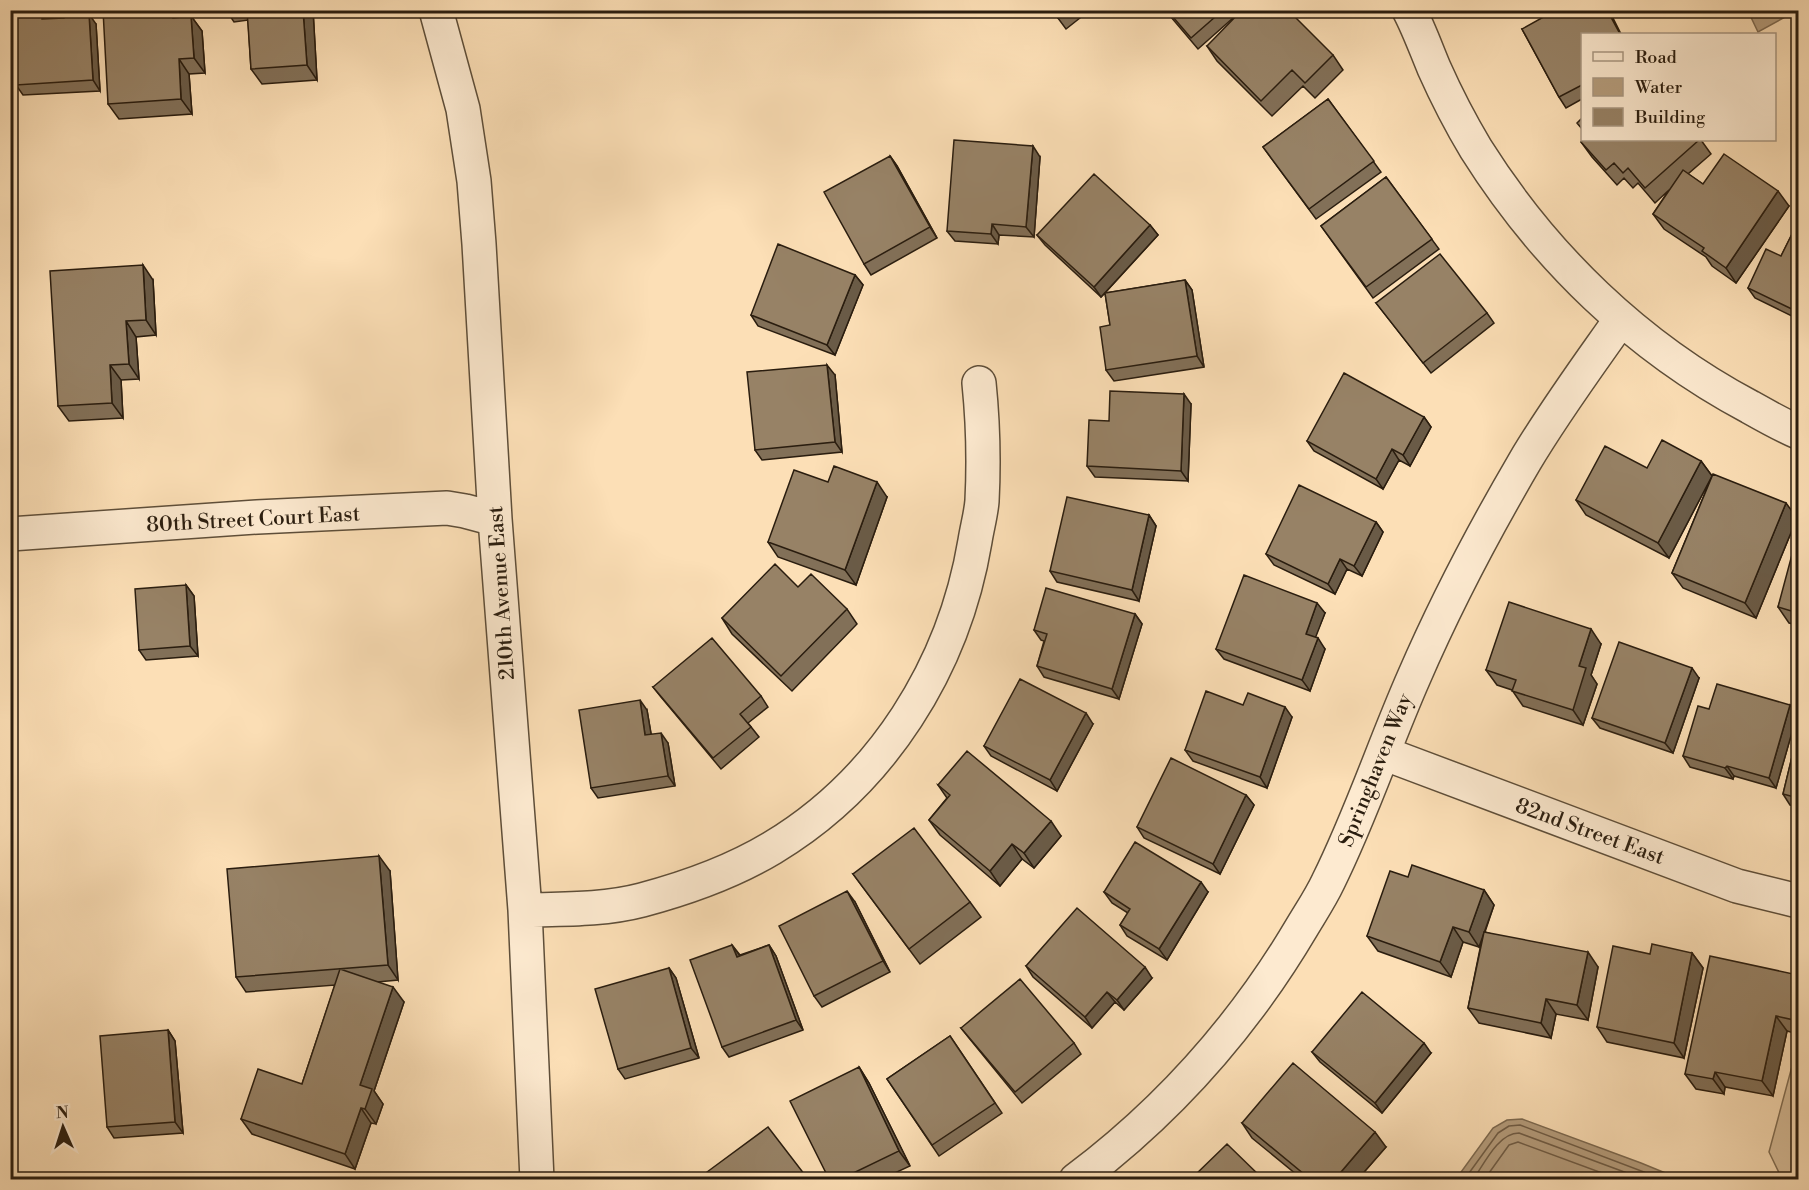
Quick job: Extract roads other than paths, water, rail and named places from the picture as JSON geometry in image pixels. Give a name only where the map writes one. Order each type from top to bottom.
[{"type":"street","name":"210th Avenue East","points":[[436,10],[463,109],[474,181],[495,519],[525,910],[537,1179]]},
{"type":"street","points":[[1409,10],[1435,69],[1476,148],[1534,230],[1593,294],[1621,320],[1663,353],[1714,388],[1798,432]]},
{"type":"street","name":"Springhaven Way","points":[[1076,1179],[1109,1155],[1187,1082],[1237,1024],[1268,980],[1328,884],[1365,800],[1414,677],[1472,554],[1526,459],[1577,381],[1621,320]]},
{"type":"street","points":[[525,910],[589,909],[640,901],[712,879],[772,848],[821,814],[864,773],[897,733],[929,681],[955,621],[970,571],[981,502],[983,423],[979,383]]},
{"type":"street","name":"80th Street Court East","points":[[10,534],[257,517],[447,508],[465,510],[495,519]]},
{"type":"street","name":"82nd Street East","points":[[1383,753],[1737,886],[1798,902]]},
{"type":"water","points":[[1748,11],[1796,11],[1758,32]]},
{"type":"water","points":[[1522,1119],[1680,1179],[1456,1179],[1493,1128],[1507,1120]]}]
